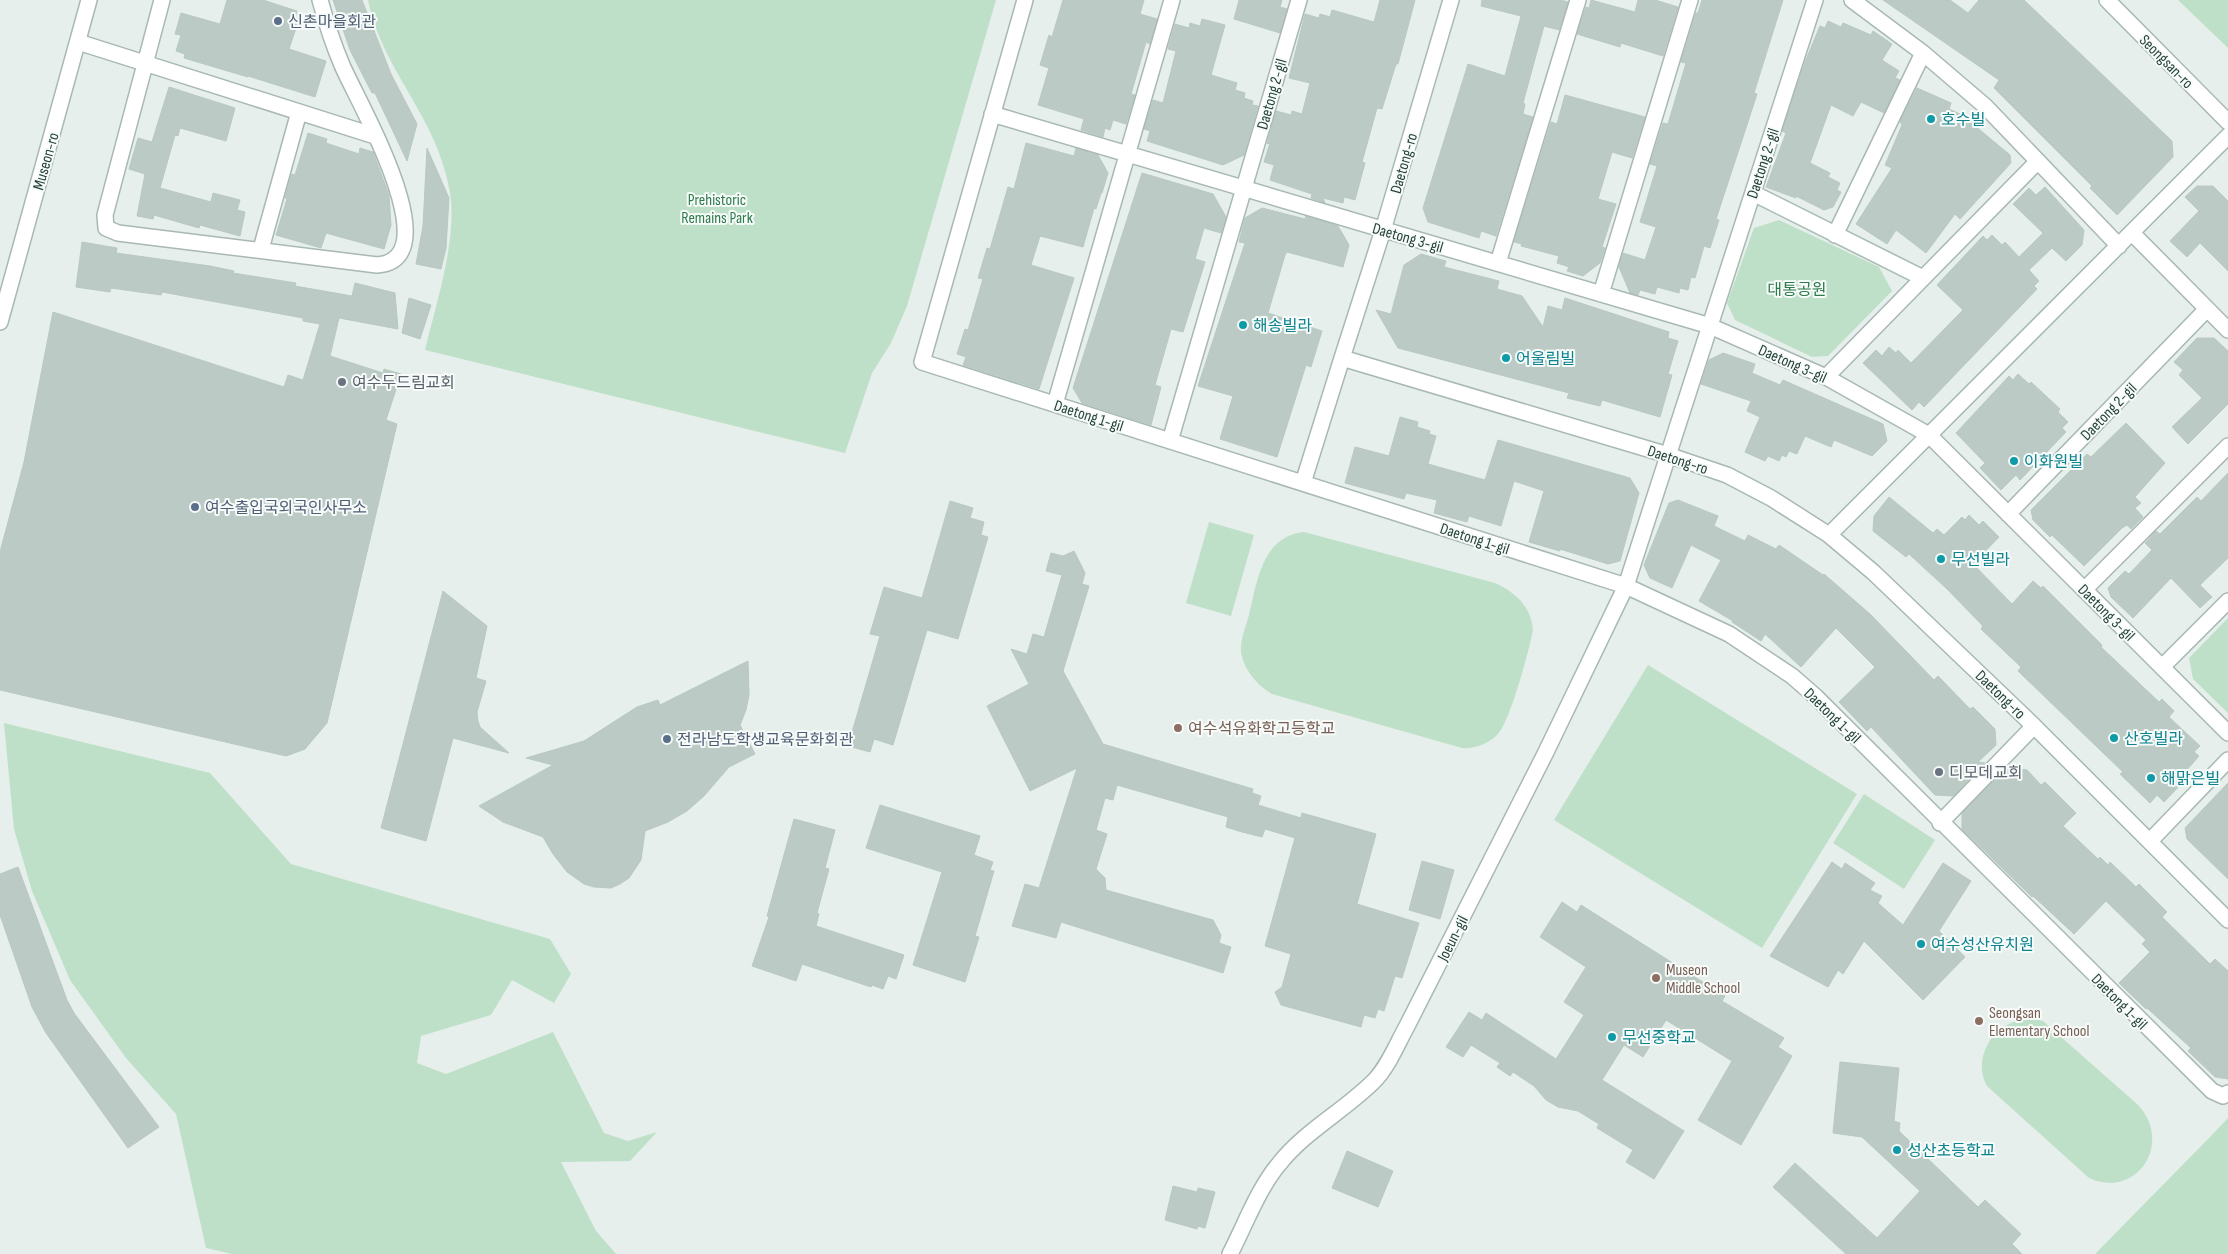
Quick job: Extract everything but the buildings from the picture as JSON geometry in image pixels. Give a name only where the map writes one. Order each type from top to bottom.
[{"type":"street","name":"Museon-ro","points":[[0,322],[89,0]]},
{"type":"street","points":[[162,0],[105,216],[106,228],[118,233],[377,265],[394,261],[400,254],[403,246],[403,209],[393,173],[342,66],[320,0]]},
{"type":"street","name":"Daetong 1-gil","points":[[1025,0],[922,362],[1626,586],[1728,634],[1792,676],[1816,697],[1940,823],[2212,1091],[2223,1096],[2228,1093]]},
{"type":"street","points":[[1055,404],[1172,0]]},
{"type":"street","name":"Daetong 2-gil","points":[[1244,188],[1299,0]]},
{"type":"street","name":"Daetong-ro","points":[[1451,0],[1383,230],[1342,358],[1668,455],[1727,475],[1749,486],[1829,535],[1873,572],[2034,726],[2228,920]]},
{"type":"street","points":[[1498,263],[1578,0]]},
{"type":"street","points":[[1601,294],[1690,0]]},
{"type":"street","name":"Daetong 2-gil","points":[[1668,455],[1815,0]]},
{"type":"street","points":[[1852,0],[1923,54],[1985,106],[2119,246]]},
{"type":"street","name":"Seongsan-ro","points":[[2107,0],[2228,122]]},
{"type":"street","points":[[78,42],[375,136]]},
{"type":"street","points":[[1835,235],[1923,54]]},
{"type":"street","points":[[261,250],[299,112]]},
{"type":"street","name":"Daetong 3-gil","points":[[992,114],[1710,326],[1826,376],[1930,435],[2228,733]]},
{"type":"street","points":[[1829,535],[2228,136]]},
{"type":"street","points":[[1826,376],[2038,161]]},
{"type":"street","points":[[1170,441],[1244,188]]},
{"type":"street","points":[[1753,193],[1923,278]]},
{"type":"street","points":[[2132,233],[2228,330]]},
{"type":"street","name":"Daetong 2-gil","points":[[2008,514],[2207,309]]},
{"type":"street","points":[[1303,483],[1342,358]]},
{"type":"street","points":[[2084,590],[2228,446]]},
{"type":"street","name":"Joeun-gil","points":[[1230,1254],[1270,1176],[1280,1162],[1374,1081],[1383,1070],[1537,770],[1626,586],[1668,455]]},
{"type":"street","points":[[2162,667],[2228,602]]},
{"type":"street","points":[[1940,823],[2034,726]]},
{"type":"street","points":[[2150,841],[2228,760]]},
{"type":"green space","name":"Prehistoric Remains Park","points":[[368,0],[996,0],[907,306],[891,343],[872,373],[845,453],[425,350],[439,295],[450,237],[450,190],[435,142],[392,64],[372,17]]},
{"type":"green space","points":[[2178,0],[2228,0],[2228,48]]},
{"type":"green space","name":"대통공원","points":[[1779,220],[1879,267],[1892,291],[1828,356],[1812,357],[1735,320],[1727,303],[1754,228]]},
{"type":"green space","points":[[1209,522],[1254,535],[1231,616],[1186,603]]},
{"type":"green space","points":[[1304,532],[1495,583],[1515,595],[1521,601],[1532,621],[1533,630],[1513,702],[1508,716],[1497,735],[1481,745],[1462,748],[1272,694],[1256,682],[1245,665],[1241,647],[1259,575],[1270,551],[1279,542],[1290,535]]},
{"type":"green space","points":[[2228,618],[2228,713],[2193,679],[2189,658]]},
{"type":"green space","points":[[1648,665],[1857,794],[1762,948],[1554,820]]},
{"type":"green space","points":[[4,723],[210,773],[291,864],[550,939],[571,974],[554,1003],[512,980],[491,1015],[421,1036],[417,1063],[446,1074],[553,1032],[604,1133],[628,1141],[657,1132],[630,1161],[561,1162],[596,1231],[616,1254],[232,1254],[206,1248],[176,1114],[126,1058],[70,980],[32,891],[14,829]]},
{"type":"green space","points":[[1864,794],[1935,840],[1904,889],[1833,843]]},
{"type":"green space","points":[[2034,1019],[2043,1021],[2137,1104],[2148,1119],[2152,1134],[2151,1149],[2145,1163],[2135,1174],[2122,1181],[2107,1183],[2089,1178],[1987,1086],[1982,1068],[1985,1050],[1989,1042],[1995,1034],[2011,1023]]},
{"type":"green space","points":[[2228,1118],[2228,1254],[2095,1254],[2210,1137]]},
{"type":"place","name":"신촌마을회관","points":[[278,21]]},
{"type":"place","name":"호수빌","points":[[1931,119]]},
{"type":"place","name":"해송빌라","points":[[1243,325]]},
{"type":"place","name":"어울림빌","points":[[1506,358]]},
{"type":"place","name":"여수두드림교회","points":[[342,382]]},
{"type":"place","name":"이화원빌","points":[[2014,461]]},
{"type":"place","name":"여수출입국외국인사무소","points":[[195,507]]},
{"type":"place","name":"무선빌라","points":[[1941,559]]},
{"type":"place","name":"여수석유화학고등학교","points":[[1178,728]]},
{"type":"place","name":"산호빌라","points":[[2114,738]]},
{"type":"place","name":"전라남도학생교육문화회관","points":[[667,739]]},
{"type":"place","name":"디모데교회","points":[[1939,772]]},
{"type":"place","name":"해맑은빌","points":[[2151,778]]},
{"type":"place","name":"여수성산유치원","points":[[1921,944]]},
{"type":"place","name":"Museon Middle School","points":[[1656,978]]},
{"type":"place","name":"Seongsan Elementary School","points":[[1979,1021]]},
{"type":"place","name":"무선중학교","points":[[1612,1037]]},
{"type":"place","name":"성산초등학교","points":[[1897,1150]]}]
